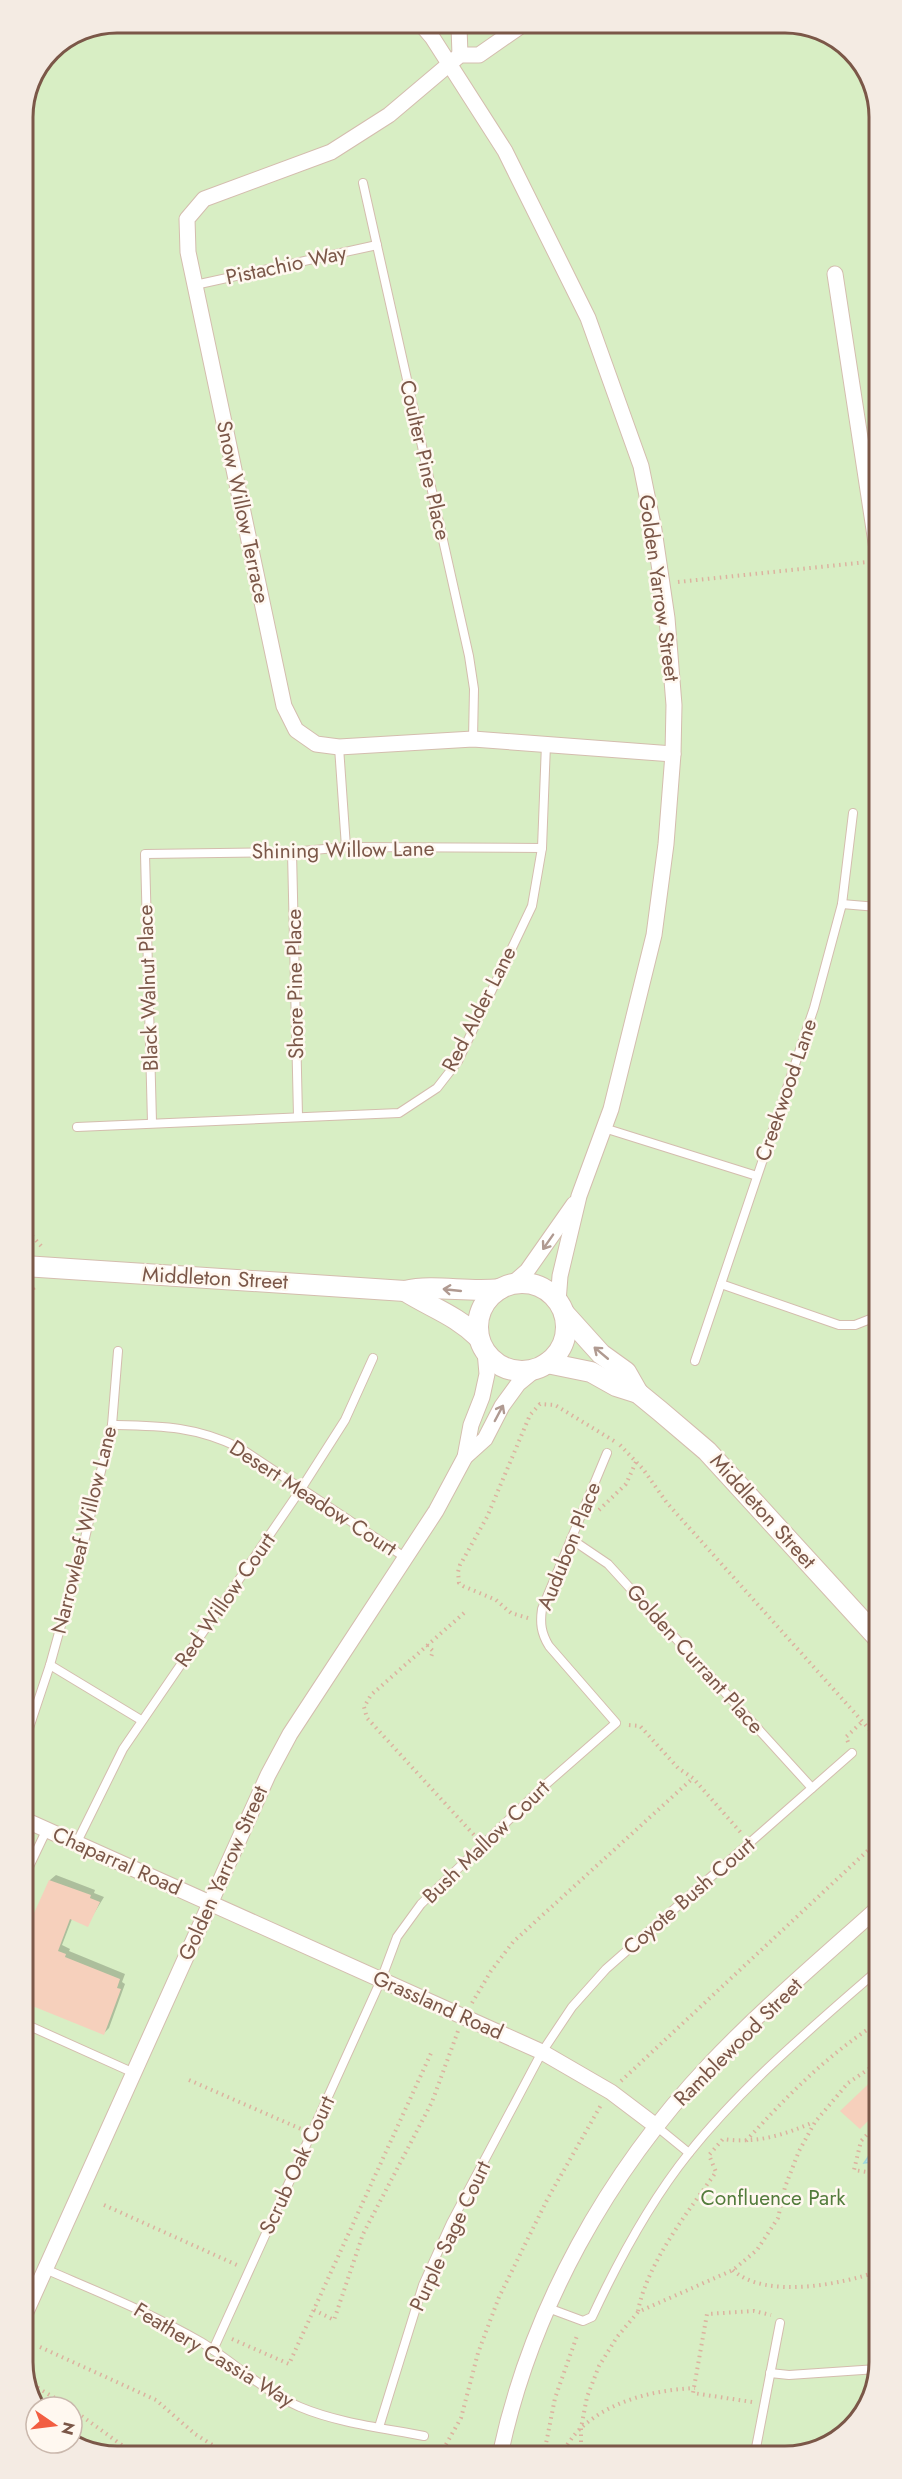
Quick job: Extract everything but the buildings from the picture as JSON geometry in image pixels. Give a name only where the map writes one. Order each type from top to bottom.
[{"type":"street","name":"Golden Yarrow Street","points":[[429,33],[455,60],[505,151],[588,318],[641,466],[662,584],[674,705],[673,754],[666,844],[654,935],[634,1024],[604,1128],[579,1196],[560,1276],[561,1307]]},
{"type":"street","points":[[458,33],[455,60],[479,55],[511,33]]},
{"type":"street","name":"Snow Willow Terrace","points":[[455,60],[389,115],[331,152],[204,199],[187,219],[189,252],[195,285],[284,706],[296,730],[316,744],[339,747],[473,739],[673,754]]},
{"type":"street","points":[[835,274],[869,497]]},
{"type":"street","name":"Golden Yarrow Street","points":[[506,1287],[527,1270],[579,1196]]},
{"type":"street","name":"Middleton Street","points":[[33,1267],[405,1291],[425,1286],[473,1292],[506,1287]]},
{"type":"street","points":[[526,1283],[539,1286],[561,1307],[566,1327],[564,1341],[558,1354],[541,1366],[520,1371],[507,1369],[494,1361],[482,1344],[481,1310],[489,1298],[506,1287],[526,1283]]},
{"type":"street","name":"Middleton Street","points":[[405,1291],[423,1302],[444,1310],[464,1323],[482,1344]]},
{"type":"street","name":"Middleton Street","points":[[561,1307],[601,1354],[626,1372],[638,1393],[707,1450],[869,1628]]},
{"type":"street","name":"Golden Yarrow Street","points":[[33,2296],[268,1775],[290,1734],[436,1511],[465,1457],[471,1425],[482,1397],[487,1374],[482,1344]]},
{"type":"street","name":"Golden Yarrow Street","points":[[465,1457],[485,1439],[502,1406],[518,1384],[541,1366]]},
{"type":"street","name":"Middleton Street","points":[[541,1366],[591,1372],[616,1386],[638,1393]]},
{"type":"street","name":"Chaparral Road","points":[[33,1823],[209,1903]]},
{"type":"street","name":"Grassland Road","points":[[209,1903],[542,2052],[602,2086],[656,2126]]},
{"type":"street","name":"Ramblewood Street","points":[[503,2446],[525,2368],[548,2308],[578,2244],[617,2180],[656,2126],[710,2064],[869,1920]]},
{"type":"lane","name":"Coulter Pine Place","points":[[363,183],[469,656],[474,688],[473,739]]},
{"type":"lane","name":"Pistachio Way","points":[[195,285],[377,245]]},
{"type":"lane","name":"Red Alder Lane","points":[[77,1127],[399,1113],[437,1088],[458,1061],[532,906],[542,848],[546,744]]},
{"type":"lane","points":[[339,747],[346,847]]},
{"type":"lane","name":"Creekwood Lane","points":[[695,1361],[814,1008],[842,904],[853,813]]},
{"type":"lane","name":"Shining Willow Lane","points":[[145,854],[292,852],[346,847],[542,848]]},
{"type":"lane","name":"Shore Pine Place","points":[[292,852],[298,1116]]},
{"type":"lane","name":"Black Walnut Place","points":[[145,854],[152,1122]]},
{"type":"lane","points":[[842,904],[869,906]]},
{"type":"lane","points":[[604,1128],[757,1176]]},
{"type":"lane","points":[[721,1284],[839,1325],[855,1325],[869,1320]]},
{"type":"lane","name":"Narrowleaf Willow Lane","points":[[33,1716],[50,1665],[84,1542],[112,1425],[118,1351]]},
{"type":"lane","name":"Red Willow Court","points":[[77,1842],[123,1749],[141,1719],[302,1489],[345,1420],[373,1358]]},
{"type":"lane","name":"Desert Meadow Court","points":[[112,1425],[162,1426],[212,1434],[240,1448],[406,1558]]},
{"type":"lane","name":"Audubon Place","points":[[607,1453],[542,1609],[540,1621],[549,1646],[616,1723]]},
{"type":"lane","name":"Golden Currant Place","points":[[571,1539],[608,1564],[812,1788]]},
{"type":"lane","points":[[50,1665],[141,1719]]},
{"type":"lane","name":"Bush Mallow Court","points":[[381,1980],[397,1937],[421,1904],[616,1723]]},
{"type":"lane","name":"Coyote Bush Court","points":[[542,2052],[572,2007],[606,1968],[852,1753]]},
{"type":"lane","points":[[33,1857],[46,1829]]},
{"type":"lane","points":[[548,2308],[583,2321],[592,2317],[614,2269],[644,2218],[689,2153],[757,2079],[869,1978]]},
{"type":"lane","name":"Scrub Oak Court","points":[[213,2350],[381,1980]]},
{"type":"lane","points":[[33,2028],[134,2073]]},
{"type":"lane","name":"Purple Sage Court","points":[[379,2427],[423,2285],[452,2223],[542,2052]]},
{"type":"lane","points":[[656,2126],[689,2153]]},
{"type":"lane","name":"Feathery Cassia Way","points":[[45,2269],[166,2322],[213,2350],[253,2381],[300,2407],[424,2436]]},
{"type":"lane","points":[[757,2446],[780,2323]]},
{"type":"lane","points":[[770,2373],[789,2375],[868,2370]]},
{"type":"path","points":[[662,584],[869,562]]},
{"type":"path","points":[[540,1621],[511,1613],[496,1600],[463,1586],[458,1578],[460,1565],[487,1517],[530,1415],[540,1404],[555,1405],[603,1432],[636,1462],[667,1503],[869,1728]]},
{"type":"path","points":[[571,1539],[626,1484],[636,1462]]},
{"type":"path","points":[[464,1612],[371,1695],[364,1707],[365,1712],[483,1845]]},
{"type":"path","points":[[427,1645],[433,1651],[430,1660]]},
{"type":"path","points":[[852,1753],[846,1737],[863,1721]]},
{"type":"path","points":[[616,1723],[640,1726],[678,1768],[693,1778],[750,1843]]},
{"type":"path","points":[[745,2142],[777,2107],[830,2058],[869,2029]]},
{"type":"path","points":[[220,2333],[289,2364],[432,2051]]},
{"type":"path","points":[[638,2312],[733,2270],[757,2250],[778,2218],[785,2187],[799,2151],[815,2122],[848,2083],[869,2069]]},
{"type":"path","points":[[189,2080],[311,2133]]},
{"type":"path","points":[[581,2446],[581,2428],[588,2397],[599,2366],[638,2312],[642,2291],[678,2227],[716,2172],[709,2155],[723,2139],[745,2142],[771,2139],[815,2122]]},
{"type":"path","points":[[869,2133],[861,2141],[854,2170],[869,2172]]},
{"type":"path","points":[[104,2205],[249,2271]]},
{"type":"path","points":[[733,2270],[751,2280],[778,2286],[834,2284],[869,2274]]},
{"type":"path","points":[[764,2404],[693,2392],[707,2314],[754,2311],[781,2317],[780,2323]]},
{"type":"path","points":[[546,2446],[555,2398],[583,2321]]},
{"type":"path","points":[[40,2347],[156,2400],[195,2434],[214,2446]]},
{"type":"path","points":[[566,2446],[581,2428],[610,2408],[648,2393],[694,2388]]},
{"type":"path","points":[[84,2418],[122,2446]]},
{"type":"green space","name":"Confluence Park","points":[[117,33],[791,33],[817,39],[841,54],[855,70],[866,95],[869,117],[869,2362],[865,2389],[852,2413],[832,2432],[807,2443],[785,2446],[111,2446],[85,2440],[84,2395],[40,2395],[36,2384],[33,2362],[33,111],[36,95],[50,66],[70,47],[85,39]]}]
